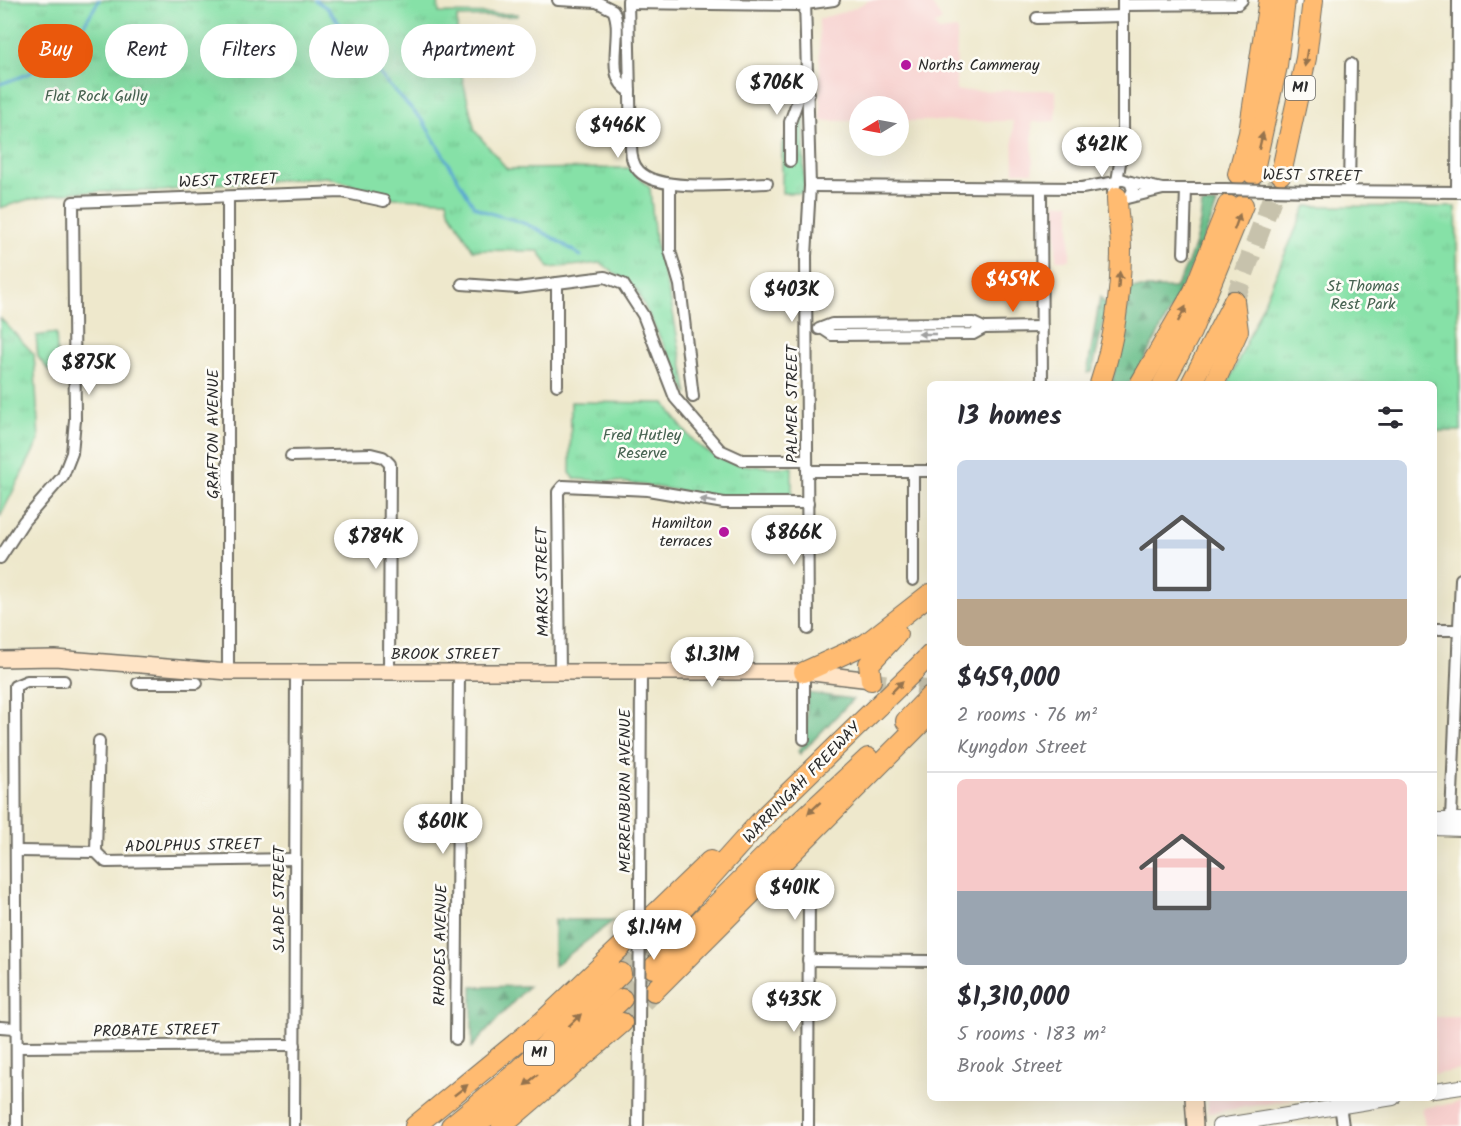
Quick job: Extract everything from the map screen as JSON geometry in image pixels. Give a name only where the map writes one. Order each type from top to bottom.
[{"type":"highway","name":"M1","points":[[1269,0],[1245,174],[1275,76],[1285,0]]},
{"type":"highway","name":"M1","points":[[1281,174],[1306,58],[1313,0]]},
{"type":"highway","points":[[1101,381],[1113,332],[1118,290],[1122,188]]},
{"type":"highway","points":[[1142,381],[1194,291],[1232,200]]},
{"type":"highway","points":[[1164,381],[1196,321],[1232,200]]},
{"type":"highway","points":[[1193,381],[1234,301],[1238,331],[1215,381]]},
{"type":"highway","points":[[804,672],[866,644],[927,596]]},
{"type":"highway","points":[[871,680],[869,666],[875,655],[927,606]]},
{"type":"highway","name":"WARRINGAH FREEWAY","points":[[654,940],[767,814],[927,658]]},
{"type":"highway","points":[[654,991],[924,715]]},
{"type":"highway","name":"WARRINGAH FREEWAY","points":[[654,968],[792,829],[924,715]]},
{"type":"highway","points":[[654,915],[753,818],[767,814]]},
{"type":"highway","points":[[415,1126],[543,1021],[622,946]]},
{"type":"highway","name":"M1","points":[[451,1126],[517,1072],[621,973]]},
{"type":"highway","name":"M1","points":[[475,1126],[557,1059],[622,999]]},
{"type":"highway","points":[[502,1126],[630,1026]]},
{"type":"main road","name":"BROOK STREET","points":[[0,659],[55,658],[165,675],[228,672],[804,672],[871,680]]},
{"type":"main road","points":[[1192,1101],[1195,1126]]},
{"type":"street","points":[[558,0],[597,2],[613,10],[616,20],[618,80],[630,91]]},
{"type":"street","points":[[767,183],[670,184],[648,179],[638,171],[632,159],[628,1],[805,2],[834,0]]},
{"type":"street","points":[[1037,18],[1123,7],[1238,4],[1242,0]]},
{"type":"street","points":[[1458,0],[1459,192]]},
{"type":"street","name":"PALMER STREET","points":[[805,2],[810,186],[806,233],[808,629]]},
{"type":"street","points":[[1122,188],[1123,7]]},
{"type":"street","points":[[1349,191],[1351,64]]},
{"type":"street","points":[[790,161],[790,122],[800,98],[808,93]]},
{"type":"street","points":[[670,184],[669,251],[680,285],[693,396]]},
{"type":"street","name":"WEST STREET","points":[[810,186],[1186,189],[1232,200],[1312,191],[1459,192]]},
{"type":"street","points":[[1041,188],[1042,381]]},
{"type":"street","points":[[1184,253],[1186,189]]},
{"type":"street","name":"WEST STREET","points":[[0,558],[24,521],[63,476],[72,453],[75,420],[73,202],[342,192],[384,201]]},
{"type":"street","name":"GRAFTON AVENUE","points":[[228,197],[228,672]]},
{"type":"street","points":[[462,284],[517,288],[605,277],[623,284],[643,315],[675,398],[720,450],[742,460],[807,466],[927,471]]},
{"type":"street","points":[[556,385],[557,283]]},
{"type":"street","points":[[806,329],[823,329],[832,324],[926,323],[973,323],[984,328],[1042,327]]},
{"type":"street","points":[[291,456],[371,454],[387,460],[391,471],[389,672]]},
{"type":"street","points":[[913,471],[913,580]]},
{"type":"street","name":"MARKS STREET","points":[[560,672],[558,492],[563,486],[648,490],[724,503],[808,503]]},
{"type":"street","points":[[1437,820],[1456,819],[1458,630],[1461,579]]},
{"type":"street","points":[[1437,630],[1458,630]]},
{"type":"street","name":"RHODES AVENUE","points":[[456,1039],[459,671]]},
{"type":"street","name":"MERRENBURN AVENUE","points":[[638,1126],[630,1026],[640,894],[641,672]]},
{"type":"street","points":[[804,672],[804,739]]},
{"type":"street","name":"SLADE STREET","points":[[294,1126],[293,859],[296,673]]},
{"type":"street","points":[[138,683],[165,675],[197,683]]},
{"type":"street","points":[[16,1126],[15,686],[27,681],[64,681]]},
{"type":"street","points":[[96,852],[99,741]]},
{"type":"street","points":[[1437,828],[1461,829]]},
{"type":"street","name":"ADOLPHUS STREET","points":[[17,851],[96,852],[106,862],[293,859]]},
{"type":"street","points":[[808,1126],[810,882]]},
{"type":"street","points":[[808,960],[927,961]]},
{"type":"street","points":[[0,1027],[15,1028]]},
{"type":"street","name":"PROBATE STREET","points":[[16,1047],[295,1045]]},
{"type":"street","points":[[1437,1091],[1461,1087]]},
{"type":"street","points":[[1219,1126],[1339,1102],[1343,1126]]},
{"type":"shaded area","points":[[870,0],[929,0],[942,20],[934,25],[939,31],[957,29],[956,91],[1056,90],[1056,121],[1032,122],[1033,172],[1014,172],[1013,121],[909,121],[909,96],[849,96],[849,121],[821,121],[819,19],[850,10]]},
{"type":"shaded area","points":[[1056,203],[1070,203],[1070,260],[1056,260]]},
{"type":"shaded area","points":[[1437,1017],[1461,1017],[1461,1070],[1437,1074]]},
{"type":"shaded area","points":[[1208,1101],[1283,1101],[1208,1113]]},
{"type":"shaded area","points":[[1461,1102],[1461,1126],[1425,1126],[1422,1108]]},
{"type":"green space","name":"Flat Rock Gully","points":[[0,0],[438,0],[439,13],[518,14],[518,16],[457,17],[457,24],[401,24],[401,78],[462,78],[475,131],[507,169],[629,168],[650,188],[655,240],[671,302],[688,395],[636,289],[601,263],[549,268],[539,251],[473,250],[449,210],[447,200],[394,198],[327,177],[215,184],[164,191],[73,192],[26,200],[0,208]]},
{"type":"green space","points":[[804,114],[804,193],[782,193],[782,143]]},
{"type":"green space","points":[[1202,204],[1217,204],[1168,315],[1133,378],[1130,381],[1112,381],[1122,341],[1130,288],[1175,288],[1193,248]]},
{"type":"green space","name":"St Thomas Rest Park","points":[[1306,206],[1456,207],[1461,431],[1437,431],[1437,381],[1229,381]]},
{"type":"green space","points":[[1100,297],[1106,304],[1106,313],[1092,372],[1087,373]]},
{"type":"green space","points":[[0,318],[34,354],[39,440],[0,517]]},
{"type":"green space","points":[[56,333],[58,369],[50,372],[38,357],[36,336]]},
{"type":"green space","name":"Fred Hutley Reserve","points":[[571,402],[665,403],[691,438],[703,449],[717,457],[749,466],[792,467],[792,497],[727,498],[622,482],[575,479],[570,473]]},
{"type":"green space","points":[[807,693],[853,699],[800,754],[798,751],[806,741]]},
{"type":"green space","points":[[554,920],[614,920],[554,966]]},
{"type":"green space","points":[[528,986],[472,1047],[472,987]]},
{"type":"waterway","points":[[0,84],[36,70],[60,54],[79,32],[99,0]]},
{"type":"waterway","points":[[316,0],[327,8],[388,84],[423,121],[474,206],[531,226],[581,256]]},
{"type":"tunnel","points":[[1234,301],[1281,174]]},
{"type":"tunnel","points":[[871,680],[927,688]]},
{"type":"tunnel","points":[[622,946],[654,915]]},
{"type":"tunnel","points":[[621,973],[654,940]]},
{"type":"tunnel","points":[[622,999],[653,968]]},
{"type":"tunnel","points":[[622,1023],[654,991]]},
{"type":"place","name":"Norths Cammeray","points":[[906,65]]},
{"type":"place","name":"Hamilton terraces","points":[[724,532]]}]
